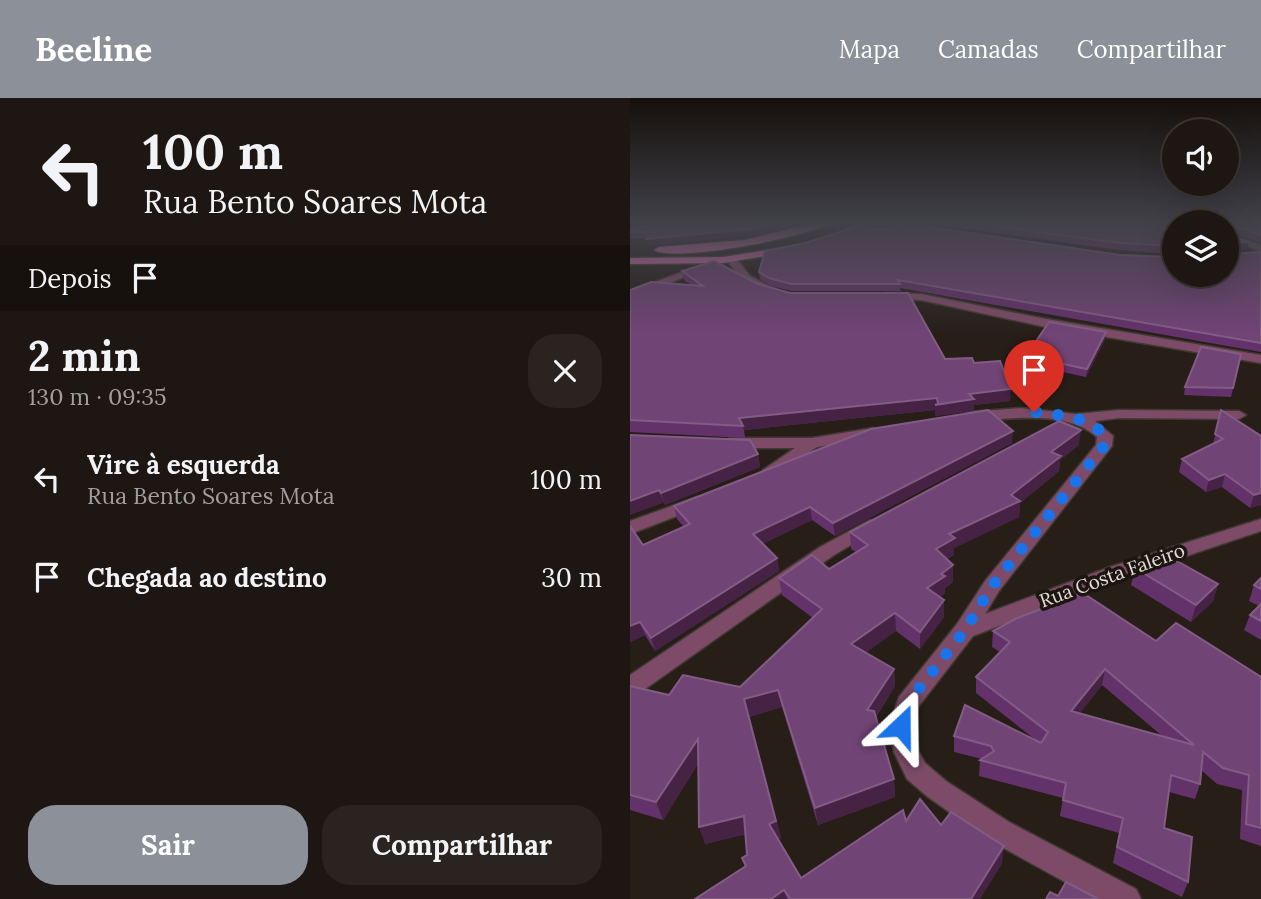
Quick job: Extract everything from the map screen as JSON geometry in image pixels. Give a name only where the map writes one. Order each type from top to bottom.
[{"type":"main road","points":[[630,261],[730,259]]},
{"type":"street","points":[[630,295],[727,260],[746,278],[765,290],[785,295]]},
{"type":"street","points":[[871,297],[921,297],[1041,322],[1261,359]]},
{"type":"street","points":[[949,420],[1034,412],[1078,419],[1100,429],[1105,436],[1104,446],[992,586],[965,630],[907,704],[901,726],[907,752],[916,771],[937,789],[999,831],[1126,899]]},
{"type":"street","points":[[1050,431],[1078,419],[1119,414],[1239,415]]},
{"type":"street","points":[[710,443],[811,443],[894,430]]},
{"type":"street","points":[[758,479],[780,467],[811,443]]},
{"type":"street","points":[[630,528],[720,494]]},
{"type":"street","points":[[630,687],[827,551],[892,513]]},
{"type":"street","name":"Rua Costa Faleiro","points":[[965,630],[1117,572],[1261,524]]},
{"type":"building","points":[[763,259],[1162,259],[1162,287],[1239,287],[1239,259],[1261,259],[1261,343],[898,280],[900,284],[791,284],[769,278],[759,272]]},
{"type":"building","points":[[714,261],[758,284],[790,293],[908,293],[945,359],[972,358],[974,363],[1000,361],[1011,389],[969,394],[974,399],[935,405],[938,404],[937,398],[739,418],[743,426],[630,420],[630,290],[651,282],[703,286],[682,271]]},
{"type":"building","points":[[1049,322],[1106,332],[1087,369],[1026,356]]},
{"type":"building","points":[[1201,347],[1241,354],[1233,388],[1185,387]]},
{"type":"building","points":[[988,410],[1013,431],[833,523],[810,507],[753,534],[777,558],[651,638],[640,622],[630,626],[630,526],[643,545],[690,524],[674,506],[871,429]]},
{"type":"building","points":[[1221,410],[1261,436],[1261,493],[1254,495],[1225,474],[1209,480],[1182,459],[1223,439],[1215,434]]},
{"type":"building","points":[[1059,421],[1081,430],[1051,452],[1061,456],[1011,495],[1020,501],[949,534],[955,538],[936,549],[953,565],[941,574],[945,576],[927,588],[944,600],[920,632],[895,613],[851,644],[894,669],[867,710],[874,711],[894,779],[815,808],[778,690],[744,699],[776,821],[769,824],[801,878],[903,810],[906,821],[920,799],[941,825],[951,812],[1004,846],[971,899],[790,899],[784,890],[771,899],[695,899],[746,866],[742,858],[747,855],[744,816],[699,827],[698,739],[656,802],[630,795],[630,686],[669,695],[683,675],[740,687],[822,609],[779,578],[812,555],[829,569],[868,545],[850,532]]},
{"type":"building","points":[[630,435],[750,440],[758,454],[661,493],[659,490],[630,501]]},
{"type":"building","points":[[1168,556],[1218,584],[1196,605],[1135,568]]},
{"type":"building","points":[[1261,578],[1261,589],[1254,585]]},
{"type":"building","points":[[1083,593],[1156,641],[1176,623],[1261,677],[1261,828],[1246,824],[1249,775],[1223,768],[1203,752],[1200,784],[1171,775],[1164,828],[1192,837],[1188,882],[1117,847],[1123,818],[1063,800],[1066,783],[980,760],[994,751],[991,746],[954,736],[965,705],[1041,743],[1048,732],[976,677],[1010,642],[993,631],[1015,619]],"holes":[[[1105,669],[1194,745],[1071,711]]]},
{"type":"building","points":[[1261,604],[1261,621],[1250,615]]},
{"type":"building","points":[[1066,882],[1098,899],[1046,899],[1050,892],[1058,896]]},
{"type":"route","points":[[901,726],[907,704],[965,630],[992,586],[1049,511],[1104,446],[1105,436],[1091,424],[1078,419],[1034,412]]}]
